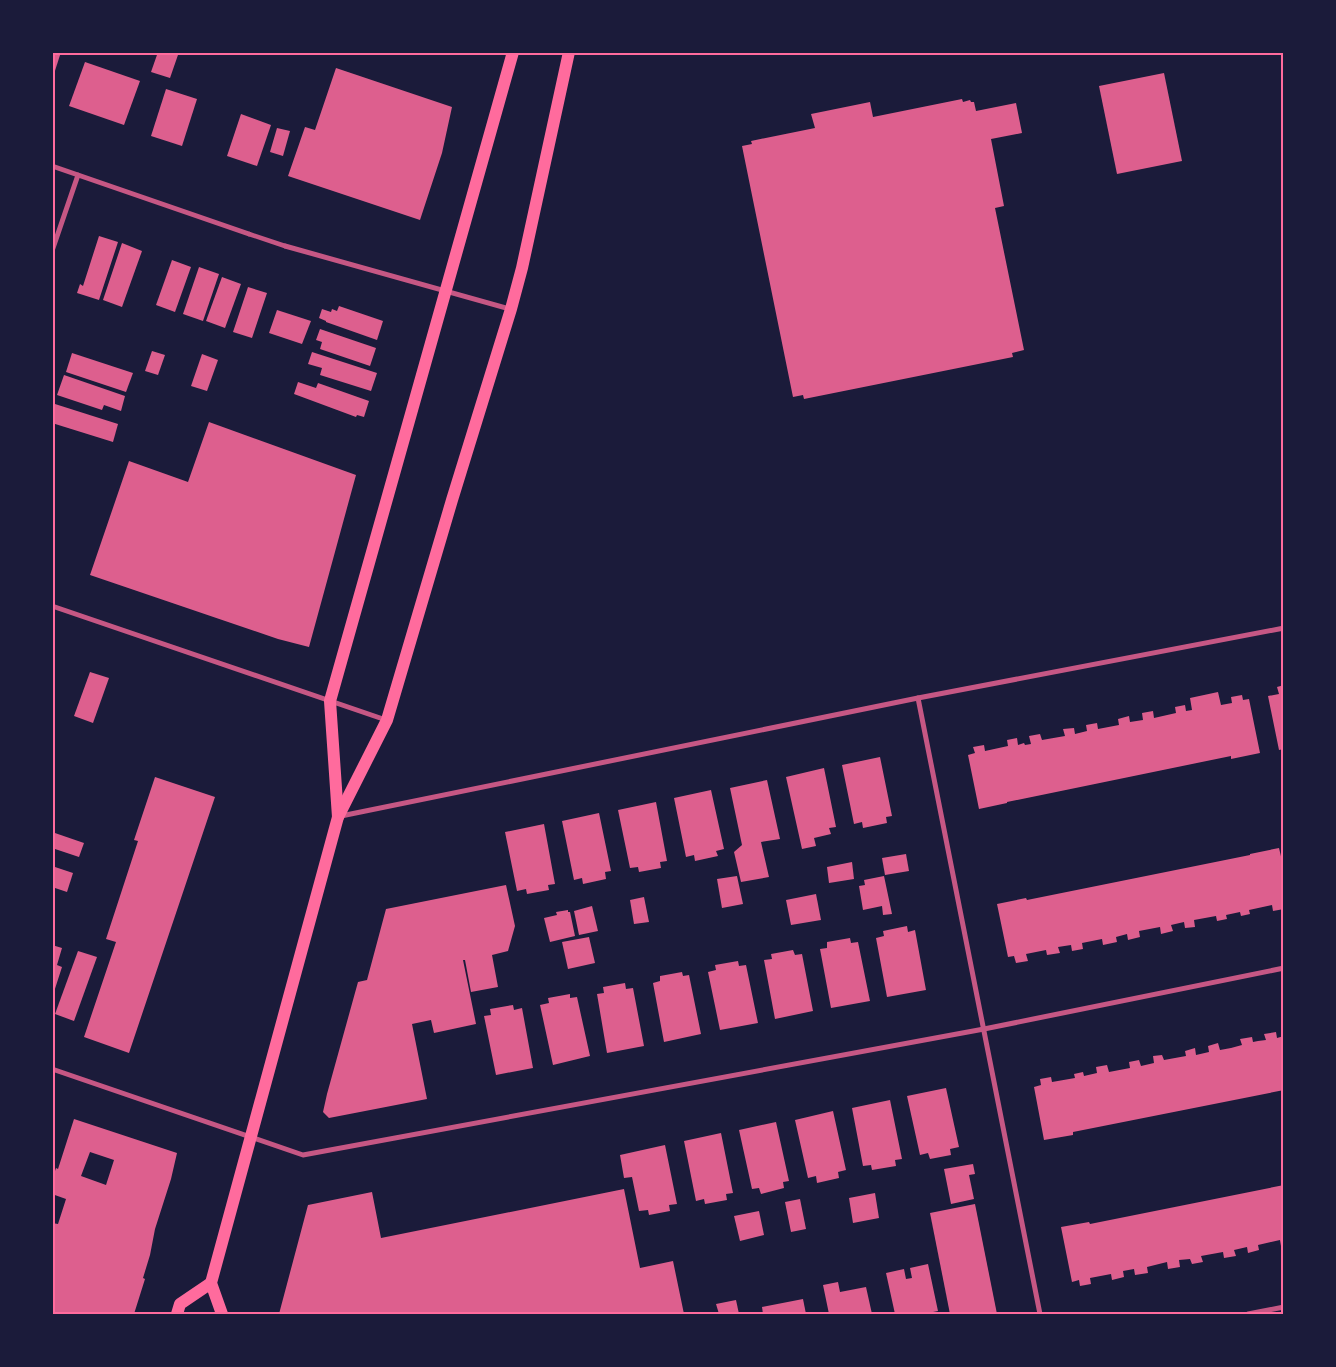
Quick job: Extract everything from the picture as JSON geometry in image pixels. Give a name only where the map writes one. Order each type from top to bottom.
[{"type":"main road","points":[[338,817],[330,701],[444,291],[513,52]]},
{"type":"main road","points":[[222,1314],[211,1283],[250,1136],[338,817],[387,720],[511,309],[522,268],[569,52]]},
{"type":"main road","points":[[177,1314],[180,1304],[211,1283]]},
{"type":"street","points":[[52,166],[285,246],[511,309]]},
{"type":"street","points":[[52,251],[78,175]]},
{"type":"street","points":[[52,606],[387,720]]},
{"type":"street","points":[[338,817],[918,698],[1284,628]]},
{"type":"street","points":[[918,698],[1040,1314]]},
{"type":"street","points":[[52,1069],[303,1155],[984,1029],[1284,968]]},
{"type":"street","points":[[1248,1314],[1284,1307]]},
{"type":"building","points":[[52,52],[61,52],[53,77],[52,77]]},
{"type":"building","points":[[158,52],[179,52],[170,78],[151,72]]},
{"type":"building","points":[[85,62],[140,81],[124,125],[69,106]]},
{"type":"building","points":[[336,68],[452,107],[442,153],[420,220],[288,176],[305,127],[315,130]]},
{"type":"building","points":[[1164,73],[1182,161],[1117,174],[1099,86]]},
{"type":"building","points":[[166,89],[197,99],[182,146],[151,136]]},
{"type":"building","points":[[962,99],[963,102],[970,100],[974,102],[976,111],[1016,103],[1022,133],[991,139],[1004,206],[995,208],[1024,350],[1012,353],[1013,357],[804,399],[803,395],[793,397],[742,146],[752,144],[751,141],[815,128],[811,114],[870,102],[873,117]]},
{"type":"building","points":[[241,114],[271,125],[257,166],[227,156]]},
{"type":"building","points":[[277,128],[290,131],[283,156],[270,152]]},
{"type":"building","points":[[99,236],[118,242],[99,300],[77,293],[80,284],[83,286]]},
{"type":"building","points":[[122,243],[142,251],[122,307],[103,300]]},
{"type":"building","points":[[172,260],[191,267],[175,312],[156,305]]},
{"type":"building","points":[[199,267],[219,274],[203,321],[183,314]]},
{"type":"building","points":[[222,277],[241,284],[225,328],[206,321]]},
{"type":"building","points":[[248,287],[267,293],[252,338],[233,332]]},
{"type":"building","points":[[339,306],[383,321],[377,340],[319,318],[322,309],[331,312],[332,309],[337,311]]},
{"type":"building","points":[[277,310],[311,321],[302,344],[269,333]]},
{"type":"building","points":[[320,329],[376,348],[370,366],[320,349],[322,342],[316,340]]},
{"type":"building","points":[[152,351],[165,355],[158,375],[145,371]]},
{"type":"building","points":[[312,352],[377,373],[371,391],[320,375],[322,368],[308,364]]},
{"type":"building","points":[[72,353],[133,373],[126,392],[66,372]]},
{"type":"building","points":[[202,354],[218,360],[207,391],[191,386]]},
{"type":"building","points":[[64,375],[125,396],[121,411],[104,405],[102,410],[57,395]]},
{"type":"building","points":[[298,382],[316,388],[318,383],[369,401],[364,417],[357,415],[356,417],[294,394]]},
{"type":"building","points":[[55,404],[118,424],[113,442],[52,423],[52,410]]},
{"type":"building","points":[[209,422],[356,475],[309,647],[278,639],[90,575],[129,461],[188,482]]},
{"type":"building","points":[[90,672],[109,678],[93,723],[74,716]]},
{"type":"building","points":[[1284,685],[1284,749],[1279,750],[1268,696],[1279,694],[1277,687]]},
{"type":"building","points":[[1218,692],[1221,705],[1232,703],[1231,697],[1242,695],[1243,700],[1249,699],[1260,753],[1231,759],[1231,756],[979,809],[968,755],[975,753],[973,747],[984,745],[985,751],[1008,746],[1007,740],[1017,738],[1018,745],[1024,743],[1025,745],[1031,744],[1029,736],[1040,734],[1042,740],[1065,736],[1063,729],[1074,728],[1075,734],[1087,731],[1086,725],[1097,723],[1098,729],[1119,725],[1118,719],[1129,716],[1130,722],[1143,720],[1142,713],[1153,711],[1154,718],[1176,713],[1175,707],[1185,705],[1186,711],[1192,710],[1190,698]]},
{"type":"building","points":[[880,757],[892,816],[886,817],[887,823],[863,828],[862,822],[854,824],[842,765]]},
{"type":"building","points":[[824,768],[836,827],[829,828],[831,834],[814,838],[816,846],[802,849],[786,777]]},
{"type":"building","points":[[155,777],[215,797],[129,1053],[84,1037],[116,942],[106,939],[138,841],[134,840]]},
{"type":"building","points":[[767,780],[780,839],[761,842],[769,877],[741,882],[734,852],[742,845],[730,788]]},
{"type":"building","points":[[711,790],[724,849],[716,851],[718,856],[695,861],[694,855],[686,857],[674,798]]},
{"type":"building","points":[[656,802],[667,861],[660,862],[661,868],[639,872],[638,867],[630,868],[618,810]]},
{"type":"building","points":[[599,813],[611,871],[605,872],[606,879],[583,884],[582,878],[574,880],[562,821]]},
{"type":"building","points":[[544,824],[555,884],[548,885],[549,890],[527,894],[526,889],[517,891],[505,832]]},
{"type":"building","points":[[52,832],[84,843],[79,857],[52,848]]},
{"type":"building","points":[[1279,848],[1284,869],[1284,909],[1273,911],[1272,905],[1249,910],[1250,914],[1241,916],[1240,912],[1226,915],[1227,919],[1217,921],[1216,916],[1194,920],[1195,927],[1185,928],[1184,922],[1171,925],[1173,931],[1161,934],[1160,927],[1139,931],[1140,937],[1128,940],[1127,934],[1116,937],[1117,942],[1103,945],[1102,939],[1082,943],[1083,949],[1072,951],[1071,945],[1058,947],[1060,953],[1047,955],[1046,950],[1026,954],[1028,961],[1016,963],[1014,956],[1008,957],[997,904],[1026,898],[1027,900]]},
{"type":"building","points":[[906,854],[909,871],[885,875],[882,858]]},
{"type":"building","points":[[852,862],[854,879],[829,883],[827,867]]},
{"type":"building","points":[[52,866],[73,873],[67,892],[52,887]]},
{"type":"building","points":[[737,876],[743,904],[722,908],[717,879]]},
{"type":"building","points":[[884,876],[892,914],[883,915],[882,906],[863,910],[859,886],[865,885],[864,880]]},
{"type":"building","points":[[506,885],[515,926],[508,951],[492,955],[498,987],[471,992],[465,960],[463,960],[476,1024],[434,1033],[431,1020],[412,1024],[427,1099],[329,1118],[323,1112],[327,1094],[358,982],[367,980],[386,909]]},
{"type":"building","points":[[816,894],[821,920],[791,925],[786,900]]},
{"type":"building","points":[[644,897],[649,922],[634,924],[630,900]]},
{"type":"building","points":[[592,906],[598,931],[579,935],[574,911]]},
{"type":"building","points":[[568,910],[575,936],[550,942],[544,918],[557,915],[556,912]]},
{"type":"building","points":[[907,926],[908,932],[915,930],[926,990],[887,997],[876,938],[884,936],[883,931]]},
{"type":"building","points":[[589,937],[595,963],[568,969],[562,942]]},
{"type":"building","points":[[850,938],[851,943],[858,942],[870,1001],[831,1008],[820,949],[827,948],[827,942]]},
{"type":"building","points":[[52,945],[62,948],[57,965],[62,967],[53,995]]},
{"type":"building","points":[[793,950],[795,955],[802,954],[813,1011],[775,1019],[764,960],[772,959],[771,954]]},
{"type":"building","points":[[78,951],[97,957],[74,1021],[55,1014]]},
{"type":"building","points":[[738,961],[739,966],[746,965],[758,1023],[720,1030],[708,972],[716,970],[715,965]]},
{"type":"building","points":[[682,972],[683,976],[689,975],[701,1034],[664,1042],[653,983],[660,981],[660,976]]},
{"type":"building","points":[[625,983],[626,989],[633,988],[644,1046],[607,1053],[597,994],[604,993],[603,987]]},
{"type":"building","points":[[570,994],[570,998],[577,997],[590,1056],[553,1065],[540,1005],[549,1003],[548,998]]},
{"type":"building","points":[[513,1005],[514,1010],[522,1008],[533,1068],[496,1075],[484,1016],[491,1015],[490,1009]]},
{"type":"building","points":[[1276,1032],[1277,1038],[1284,1036],[1284,1090],[1073,1132],[1073,1135],[1044,1140],[1034,1087],[1041,1085],[1040,1079],[1051,1077],[1052,1082],[1075,1078],[1074,1074],[1083,1072],[1084,1076],[1097,1073],[1096,1067],[1107,1065],[1109,1072],[1130,1068],[1129,1062],[1139,1060],[1141,1066],[1154,1063],[1153,1056],[1162,1055],[1164,1060],[1186,1056],[1185,1051],[1195,1048],[1196,1055],[1209,1052],[1208,1046],[1218,1043],[1220,1050],[1231,1048],[1242,1045],[1240,1039],[1252,1037],[1253,1042],[1266,1040],[1264,1034]]},
{"type":"building","points":[[946,1088],[959,1147],[950,1149],[951,1155],[930,1159],[928,1153],[920,1155],[907,1096]]},
{"type":"building","points":[[890,1100],[902,1159],[895,1160],[896,1166],[872,1170],[871,1165],[863,1166],[852,1108]]},
{"type":"building","points":[[833,1111],[846,1170],[838,1172],[839,1178],[817,1183],[816,1176],[808,1178],[795,1120]]},
{"type":"building","points":[[74,1119],[177,1153],[155,1229],[143,1278],[145,1279],[134,1314],[52,1314],[52,1223],[58,1224],[66,1199],[52,1194],[52,1180],[56,1168],[58,1169]],"holes":[[[90,1152],[114,1160],[106,1185],[81,1176]]]},
{"type":"building","points":[[776,1122],[789,1181],[783,1182],[784,1188],[761,1194],[759,1188],[752,1189],[739,1130]]},
{"type":"building","points":[[721,1133],[733,1193],[726,1194],[727,1200],[705,1204],[704,1199],[696,1201],[684,1141]]},
{"type":"building","points":[[665,1145],[677,1204],[669,1205],[670,1211],[649,1215],[648,1210],[639,1211],[632,1177],[624,1178],[620,1155]]},
{"type":"building","points":[[973,1164],[975,1174],[969,1175],[974,1199],[951,1204],[944,1169]]},
{"type":"building","points":[[1284,1185],[1284,1246],[1281,1246],[1280,1240],[1258,1245],[1259,1250],[1248,1253],[1247,1247],[1234,1250],[1236,1256],[1224,1258],[1223,1252],[1201,1256],[1203,1262],[1192,1264],[1190,1259],[1179,1260],[1180,1267],[1168,1269],[1167,1262],[1147,1267],[1148,1273],[1135,1275],[1134,1269],[1123,1271],[1124,1277],[1112,1280],[1111,1274],[1090,1278],[1091,1284],[1080,1286],[1079,1280],[1072,1282],[1061,1227],[1089,1222],[1090,1224]]},
{"type":"building","points":[[624,1189],[640,1268],[673,1261],[684,1314],[279,1314],[308,1205],[372,1192],[381,1238]]},
{"type":"building","points":[[875,1193],[879,1218],[853,1223],[849,1198]]},
{"type":"building","points":[[800,1199],[806,1229],[791,1232],[785,1202]]},
{"type":"building","points":[[975,1204],[997,1314],[950,1314],[930,1213]]},
{"type":"building","points":[[759,1211],[764,1235],[740,1241],[734,1216]]},
{"type":"building","points":[[928,1264],[938,1311],[923,1314],[895,1314],[886,1273],[904,1269],[906,1279],[912,1278],[910,1268]]},
{"type":"building","points":[[838,1282],[840,1292],[866,1287],[872,1314],[829,1314],[823,1285]]},
{"type":"building","points":[[803,1299],[806,1314],[763,1314],[762,1307]]},
{"type":"building","points":[[736,1300],[739,1314],[719,1314],[716,1304]]}]
